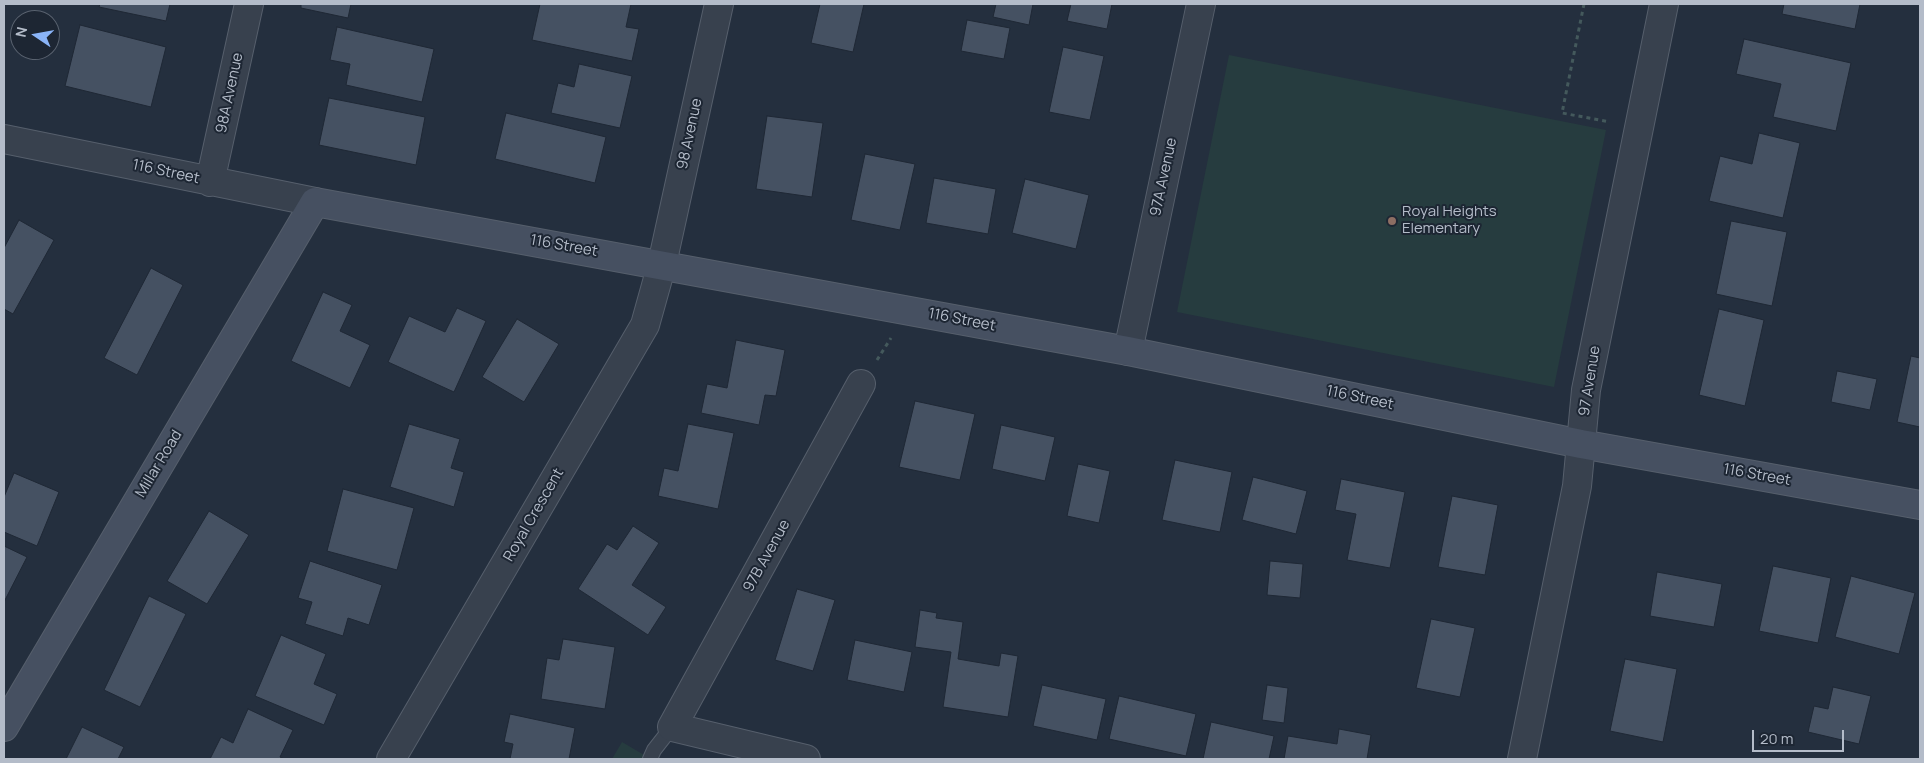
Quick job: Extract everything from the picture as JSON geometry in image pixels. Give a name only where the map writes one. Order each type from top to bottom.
[{"type":"street","name":"98A Avenue","points":[[210,182],[249,4]]},
{"type":"street","name":"98 Avenue","points":[[662,264],[719,4]]},
{"type":"street","name":"97A Avenue","points":[[1128,351],[1201,4]]},
{"type":"street","name":"97 Avenue","points":[[1522,759],[1576,486],[1586,390],[1664,4]]},
{"type":"street","name":"116 Street","points":[[4,139],[316,202],[1128,351],[1581,444],[1920,505]]},
{"type":"street","name":"Millar Road","points":[[4,727],[316,202]]},
{"type":"street","name":"Royal Crescent","points":[[391,759],[645,325],[662,264]]},
{"type":"street","name":"97B Avenue","points":[[672,727],[861,384]]},
{"type":"street","points":[[672,727],[806,759]]},
{"type":"lane","points":[[650,759],[654,750],[672,727]]},
{"type":"path","points":[[1584,4],[1562,113],[1613,123]]},
{"type":"green space","name":"Royal Heights Elementary","points":[[1229,55],[1606,130],[1554,387],[1177,312]]},
{"type":"green space","points":[[622,742],[651,759],[612,759]]},
{"type":"building","points":[[100,4],[170,4],[166,21],[99,7]]},
{"type":"building","points":[[301,4],[351,4],[348,18],[301,8]]},
{"type":"building","points":[[540,4],[631,4],[626,27],[639,29],[632,61],[532,40]]},
{"type":"building","points":[[820,4],[864,4],[853,52],[811,43]]},
{"type":"building","points":[[996,4],[1033,4],[1029,25],[993,17]]},
{"type":"building","points":[[1071,4],[1112,4],[1107,29],[1067,21]]},
{"type":"building","points":[[1784,4],[1860,4],[1855,29],[1782,14]]},
{"type":"building","points":[[967,20],[1010,28],[1004,59],[961,51]]},
{"type":"building","points":[[80,25],[166,47],[151,107],[65,86]]},
{"type":"building","points":[[337,27],[434,49],[422,102],[346,85],[350,64],[330,60]]},
{"type":"building","points":[[1744,39],[1851,63],[1836,131],[1773,117],[1781,84],[1736,74]]},
{"type":"building","points":[[1063,47],[1104,56],[1090,120],[1049,112]]},
{"type":"building","points":[[579,64],[632,76],[620,128],[551,113],[558,83],[574,87]]},
{"type":"building","points":[[329,98],[425,117],[416,165],[319,145]]},
{"type":"building","points":[[506,113],[606,137],[595,183],[495,159]]},
{"type":"building","points":[[767,116],[823,123],[812,197],[756,189]]},
{"type":"building","points":[[1759,133],[1800,143],[1783,218],[1709,201],[1720,156],[1752,164]]},
{"type":"building","points":[[865,154],[915,164],[900,230],[851,220]]},
{"type":"building","points":[[934,178],[996,189],[988,234],[926,223]]},
{"type":"building","points":[[1025,179],[1089,195],[1076,249],[1012,233]]},
{"type":"building","points":[[19,220],[54,240],[13,314],[4,309],[4,248]]},
{"type":"building","points":[[1731,221],[1787,232],[1772,306],[1716,294]]},
{"type":"building","points":[[151,268],[183,285],[137,375],[104,358]]},
{"type":"building","points":[[323,292],[352,305],[340,331],[370,345],[350,388],[291,361]]},
{"type":"building","points":[[457,308],[486,321],[454,392],[388,362],[409,316],[445,332]]},
{"type":"building","points":[[1719,309],[1764,320],[1745,406],[1699,395]]},
{"type":"building","points":[[517,319],[559,344],[524,402],[482,377]]},
{"type":"building","points":[[736,340],[785,350],[776,396],[765,395],[759,425],[701,413],[707,384],[727,388]]},
{"type":"building","points":[[1911,356],[1920,358],[1920,427],[1897,422]]},
{"type":"building","points":[[1837,371],[1877,379],[1870,410],[1831,402]]},
{"type":"building","points":[[915,401],[975,414],[960,480],[899,467]]},
{"type":"building","points":[[409,424],[460,439],[451,468],[464,472],[454,507],[390,487]]},
{"type":"building","points":[[688,424],[734,433],[718,509],[658,496],[664,468],[678,471]]},
{"type":"building","points":[[1001,425],[1055,437],[1045,481],[992,469]]},
{"type":"building","points":[[1175,460],[1232,472],[1220,532],[1162,520]]},
{"type":"building","points":[[1078,464],[1110,471],[1099,523],[1067,516]]},
{"type":"building","points":[[14,473],[59,492],[37,546],[4,532],[4,497]]},
{"type":"building","points":[[1253,477],[1307,491],[1296,534],[1242,520]]},
{"type":"building","points":[[1341,479],[1405,492],[1390,568],[1347,560],[1356,514],[1335,510]]},
{"type":"building","points":[[343,489],[414,508],[397,570],[327,551]]},
{"type":"building","points":[[1452,496],[1498,505],[1485,575],[1438,567]]},
{"type":"building","points":[[209,511],[249,535],[207,604],[167,581]]},
{"type":"building","points":[[633,526],[659,543],[632,585],[666,607],[648,635],[578,589],[607,544],[617,550]]},
{"type":"building","points":[[4,546],[27,557],[4,602]]},
{"type":"building","points":[[310,561],[382,585],[369,625],[348,618],[343,636],[305,624],[312,602],[298,598]]},
{"type":"building","points":[[1270,561],[1303,564],[1300,598],[1267,595]]},
{"type":"building","points":[[1773,566],[1831,578],[1818,643],[1759,631]]},
{"type":"building","points":[[1657,572],[1722,584],[1714,627],[1650,616]]},
{"type":"building","points":[[1851,576],[1915,593],[1899,654],[1835,637]]},
{"type":"building","points":[[797,589],[835,600],[813,671],[775,660]]},
{"type":"building","points":[[149,596],[186,614],[140,707],[104,690]]},
{"type":"building","points":[[920,610],[937,613],[936,618],[963,622],[958,659],[999,666],[1001,653],[1018,656],[1008,717],[943,707],[951,652],[915,647]]},
{"type":"building","points":[[1431,619],[1475,628],[1460,697],[1416,688]]},
{"type":"building","points":[[281,635],[326,654],[314,684],[337,694],[324,725],[255,696]]},
{"type":"building","points":[[563,639],[615,647],[605,709],[541,699],[547,658],[559,660]]},
{"type":"building","points":[[855,640],[912,652],[904,692],[847,680]]},
{"type":"building","points":[[1625,659],[1677,669],[1663,742],[1610,731]]},
{"type":"building","points":[[1042,685],[1106,699],[1097,740],[1033,726]]},
{"type":"building","points":[[1267,685],[1288,688],[1284,723],[1262,720]]},
{"type":"building","points":[[1833,687],[1871,696],[1859,744],[1808,732],[1814,706],[1828,709]]},
{"type":"building","points":[[1119,696],[1196,714],[1186,756],[1109,739]]},
{"type":"building","points":[[248,709],[293,730],[280,757],[284,759],[210,759],[221,737],[233,743]]},
{"type":"building","points":[[510,714],[575,728],[569,759],[510,759],[513,744],[504,742]]},
{"type":"building","points":[[1211,722],[1274,736],[1269,759],[1203,759]]},
{"type":"building","points":[[82,727],[124,747],[118,759],[66,759]]},
{"type":"building","points":[[1339,729],[1371,735],[1367,759],[1284,759],[1288,736],[1337,744]]},
{"type":"place","name":"Royal Heights Elementary","points":[[1392,221]]}]
